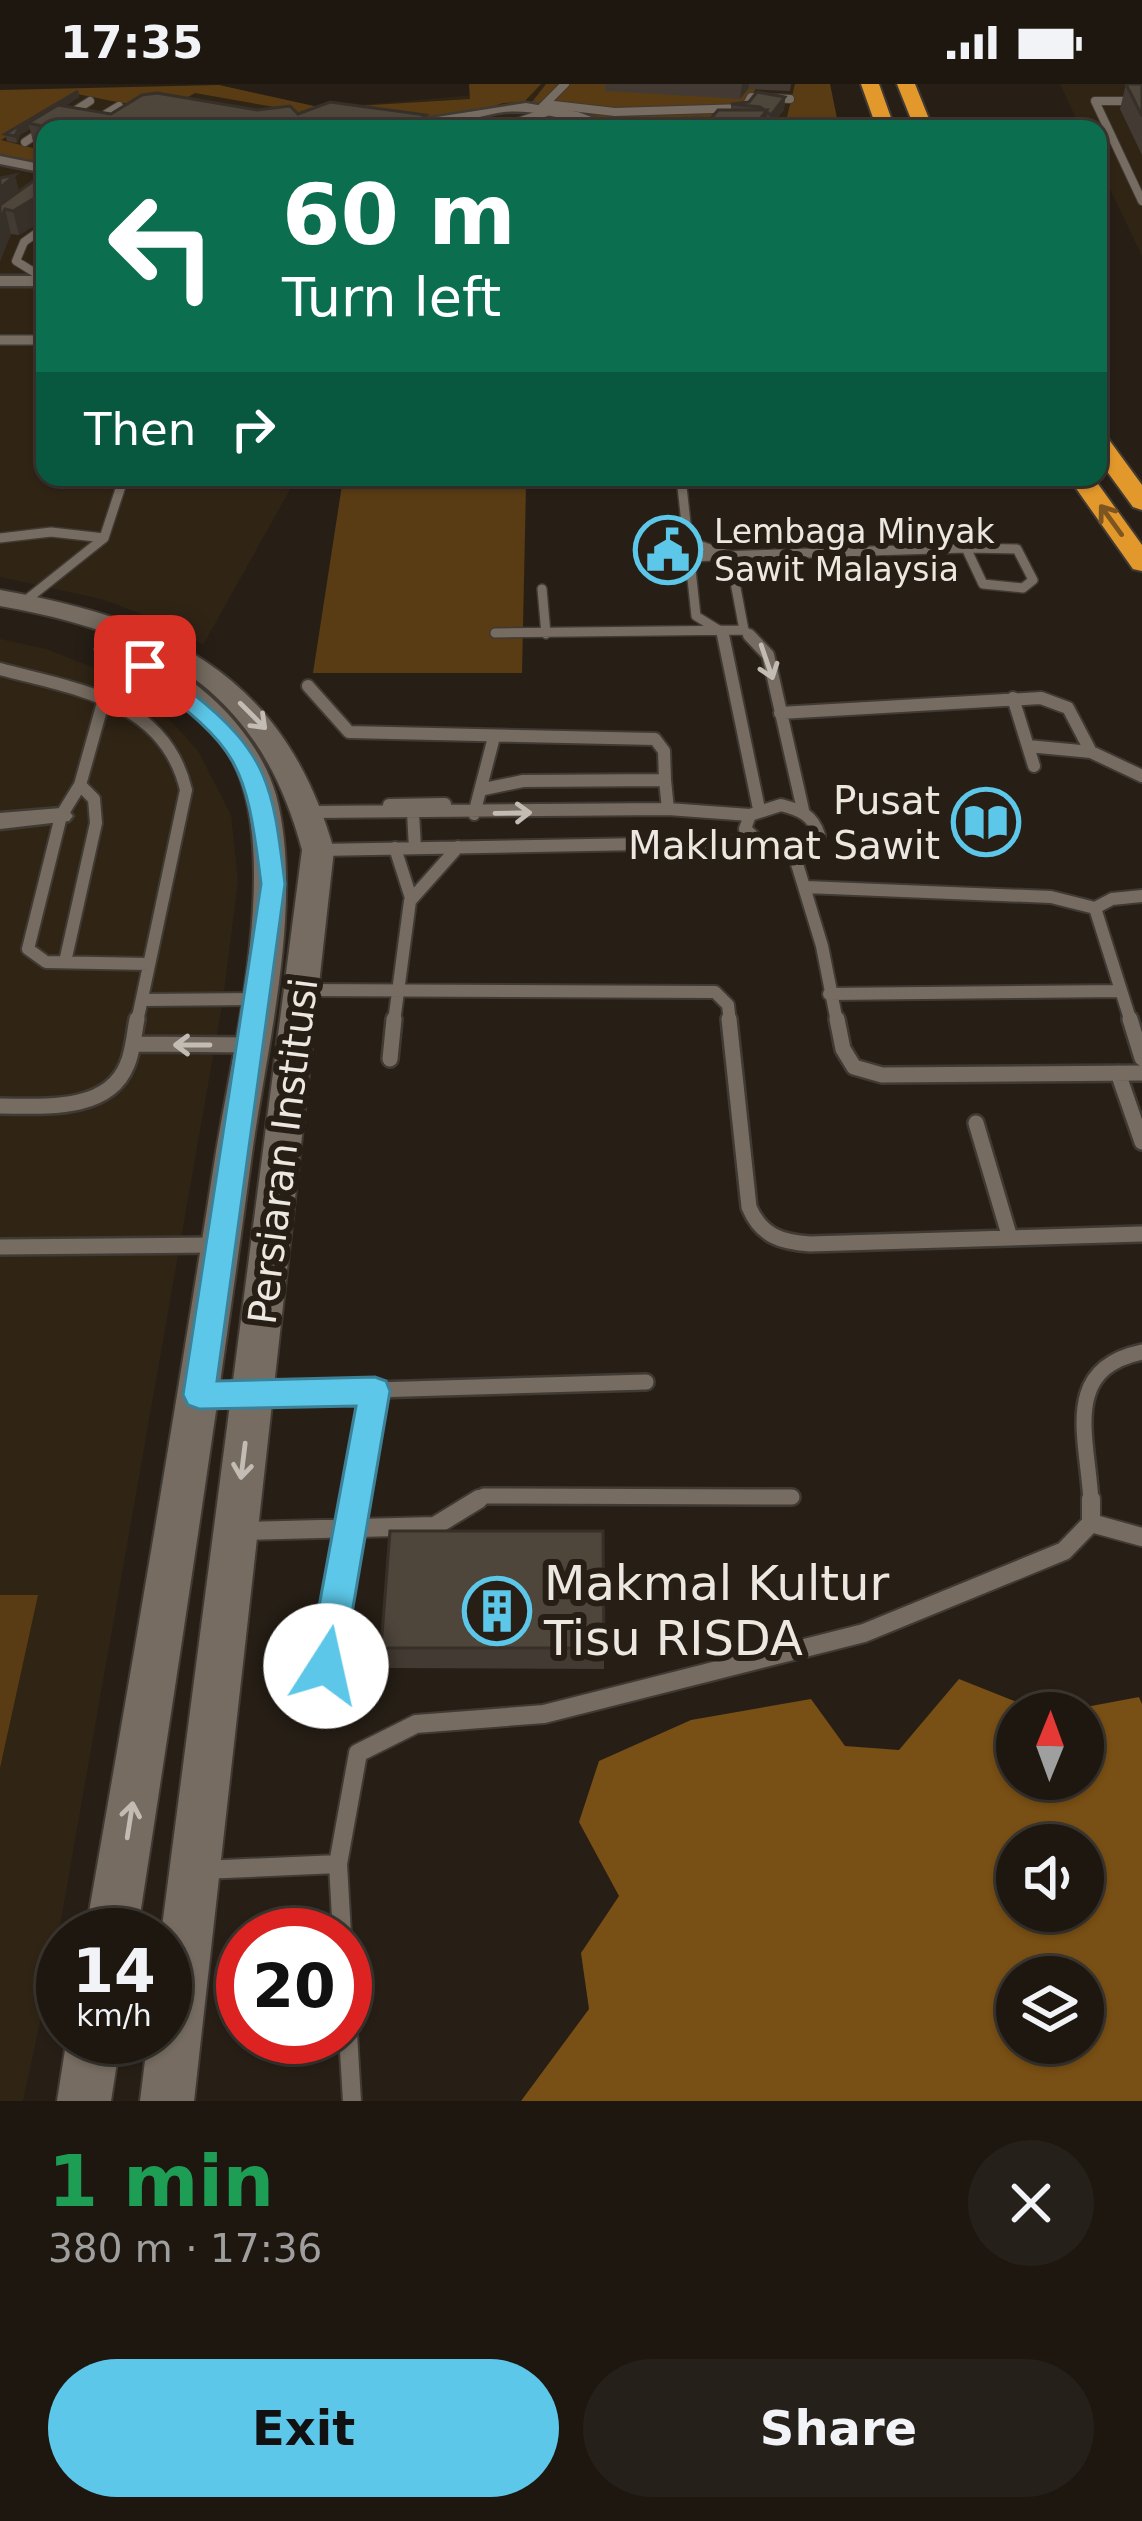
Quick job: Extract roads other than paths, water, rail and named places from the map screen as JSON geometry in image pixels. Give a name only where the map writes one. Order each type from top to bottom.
[{"type":"highway","points":[[870,84],[883,120]]},
{"type":"highway","points":[[906,84],[920,120]]},
{"type":"highway","points":[[1107,454],[1142,502]]},
{"type":"highway","points":[[1086,486],[1142,563]]},
{"type":"street","points":[[464,120],[502,108],[543,109],[584,120]]},
{"type":"street","points":[[0,160],[36,167]]},
{"type":"street","points":[[0,281],[36,280]]},
{"type":"street","points":[[8,605],[123,629],[214,680],[280,744],[315,831]]},
{"type":"street","name":"Persiaran Institusi","points":[[8,605],[145,666],[224,729],[249,764],[263,805],[273,884],[199,1395],[115,1908]]},
{"type":"street","points":[[0,820],[61,816]]},
{"type":"street","name":"Persiaran Institusi","points":[[167,2101],[304,990],[315,831]]},
{"type":"street","points":[[84,2101],[90,2064]]},
{"type":"lane","points":[[520,120],[543,109],[565,84]]},
{"type":"lane","points":[[543,109],[745,108],[758,84]]},
{"type":"lane","points":[[751,98],[789,102],[793,84]]},
{"type":"lane","points":[[62,119],[90,100]]},
{"type":"lane","points":[[1104,120],[1095,100],[1142,101]]},
{"type":"lane","points":[[1107,126],[1142,201]]},
{"type":"lane","points":[[25,142],[36,135]]},
{"type":"lane","points":[[36,233],[24,242],[16,261],[36,274]]},
{"type":"lane","points":[[0,340],[36,340]]},
{"type":"lane","points":[[8,605],[104,538],[121,486]]},
{"type":"lane","points":[[682,486],[696,616],[722,632],[754,812],[745,829],[752,842]]},
{"type":"lane","points":[[0,538],[51,532],[104,538]]},
{"type":"lane","points":[[690,542],[730,556]]},
{"type":"lane","points":[[687,557],[966,548],[1017,549],[1024,553],[1033,580],[1024,587],[981,585],[975,580],[966,548]]},
{"type":"lane","points":[[730,556],[744,630],[768,655],[803,810]]},
{"type":"lane","points":[[542,589],[546,634]]},
{"type":"lane","points":[[494,633],[744,630]]},
{"type":"lane","points":[[0,669],[104,699],[159,732],[184,767],[186,790],[134,1044],[116,1084],[99,1098],[53,1106],[0,1106]]},
{"type":"lane","points":[[308,686],[349,732],[655,739],[664,751],[668,808]]},
{"type":"lane","points":[[1013,698],[1034,766]]},
{"type":"lane","points":[[781,713],[1041,698],[1068,708],[1091,752]]},
{"type":"lane","points":[[104,699],[80,785],[61,816],[28,949],[46,962],[149,964]]},
{"type":"lane","points":[[476,809],[494,737]]},
{"type":"lane","points":[[1028,746],[1091,752],[1142,776]]},
{"type":"lane","points":[[484,789],[523,781],[664,779]]},
{"type":"lane","points":[[65,962],[96,823],[94,799],[80,785]]},
{"type":"lane","points":[[393,805],[754,812],[781,805],[803,810],[816,821],[819,835],[811,847],[794,854],[770,852],[752,842],[395,848],[315,831],[393,805]]},
{"type":"lane","points":[[368,813],[476,809]]},
{"type":"lane","points":[[413,813],[415,848]]},
{"type":"lane","points":[[391,1059],[404,914],[422,884],[452,864],[458,847]]},
{"type":"lane","points":[[395,848],[411,898]]},
{"type":"lane","points":[[794,854],[843,1049],[854,1067],[882,1075],[1142,1073]]},
{"type":"lane","points":[[806,887],[915,887],[976,895],[1045,896],[1095,908],[1112,899],[1142,896]]},
{"type":"lane","points":[[1095,908],[1142,1058]]},
{"type":"lane","points":[[304,990],[715,992],[728,1005],[749,1207],[754,1223],[768,1237],[811,1244],[1142,1234]]},
{"type":"lane","points":[[830,994],[1120,991]]},
{"type":"lane","points":[[142,1000],[259,999]]},
{"type":"lane","points":[[134,1044],[251,1045]]},
{"type":"lane","points":[[1118,1073],[1142,1142]]},
{"type":"lane","points":[[976,1123],[1010,1238]]},
{"type":"lane","points":[[0,1247],[220,1245]]},
{"type":"lane","points":[[340,1908],[338,1864],[358,1753],[416,1724],[544,1714],[864,1634],[1064,1551],[1091,1523],[1084,1400],[1091,1373],[1102,1360],[1142,1352]]},
{"type":"lane","points":[[199,1395],[646,1382]]},
{"type":"lane","points":[[326,1666],[375,1391]]},
{"type":"lane","points":[[235,1531],[434,1526],[484,1496],[792,1497]]},
{"type":"lane","points":[[1091,1523],[1142,1538]]},
{"type":"lane","points":[[197,1870],[338,1864]]},
{"type":"lane","points":[[350,2064],[352,2101]]},
{"type":"place","name":"Lembaga Minyak Sawit Malaysia","points":[[668,550]]},
{"type":"place","name":"Pusat Maklumat Sawit","points":[[986,822]]},
{"type":"place","name":"Makmal Kultur Tisu RISDA","points":[[497,1611]]}]
